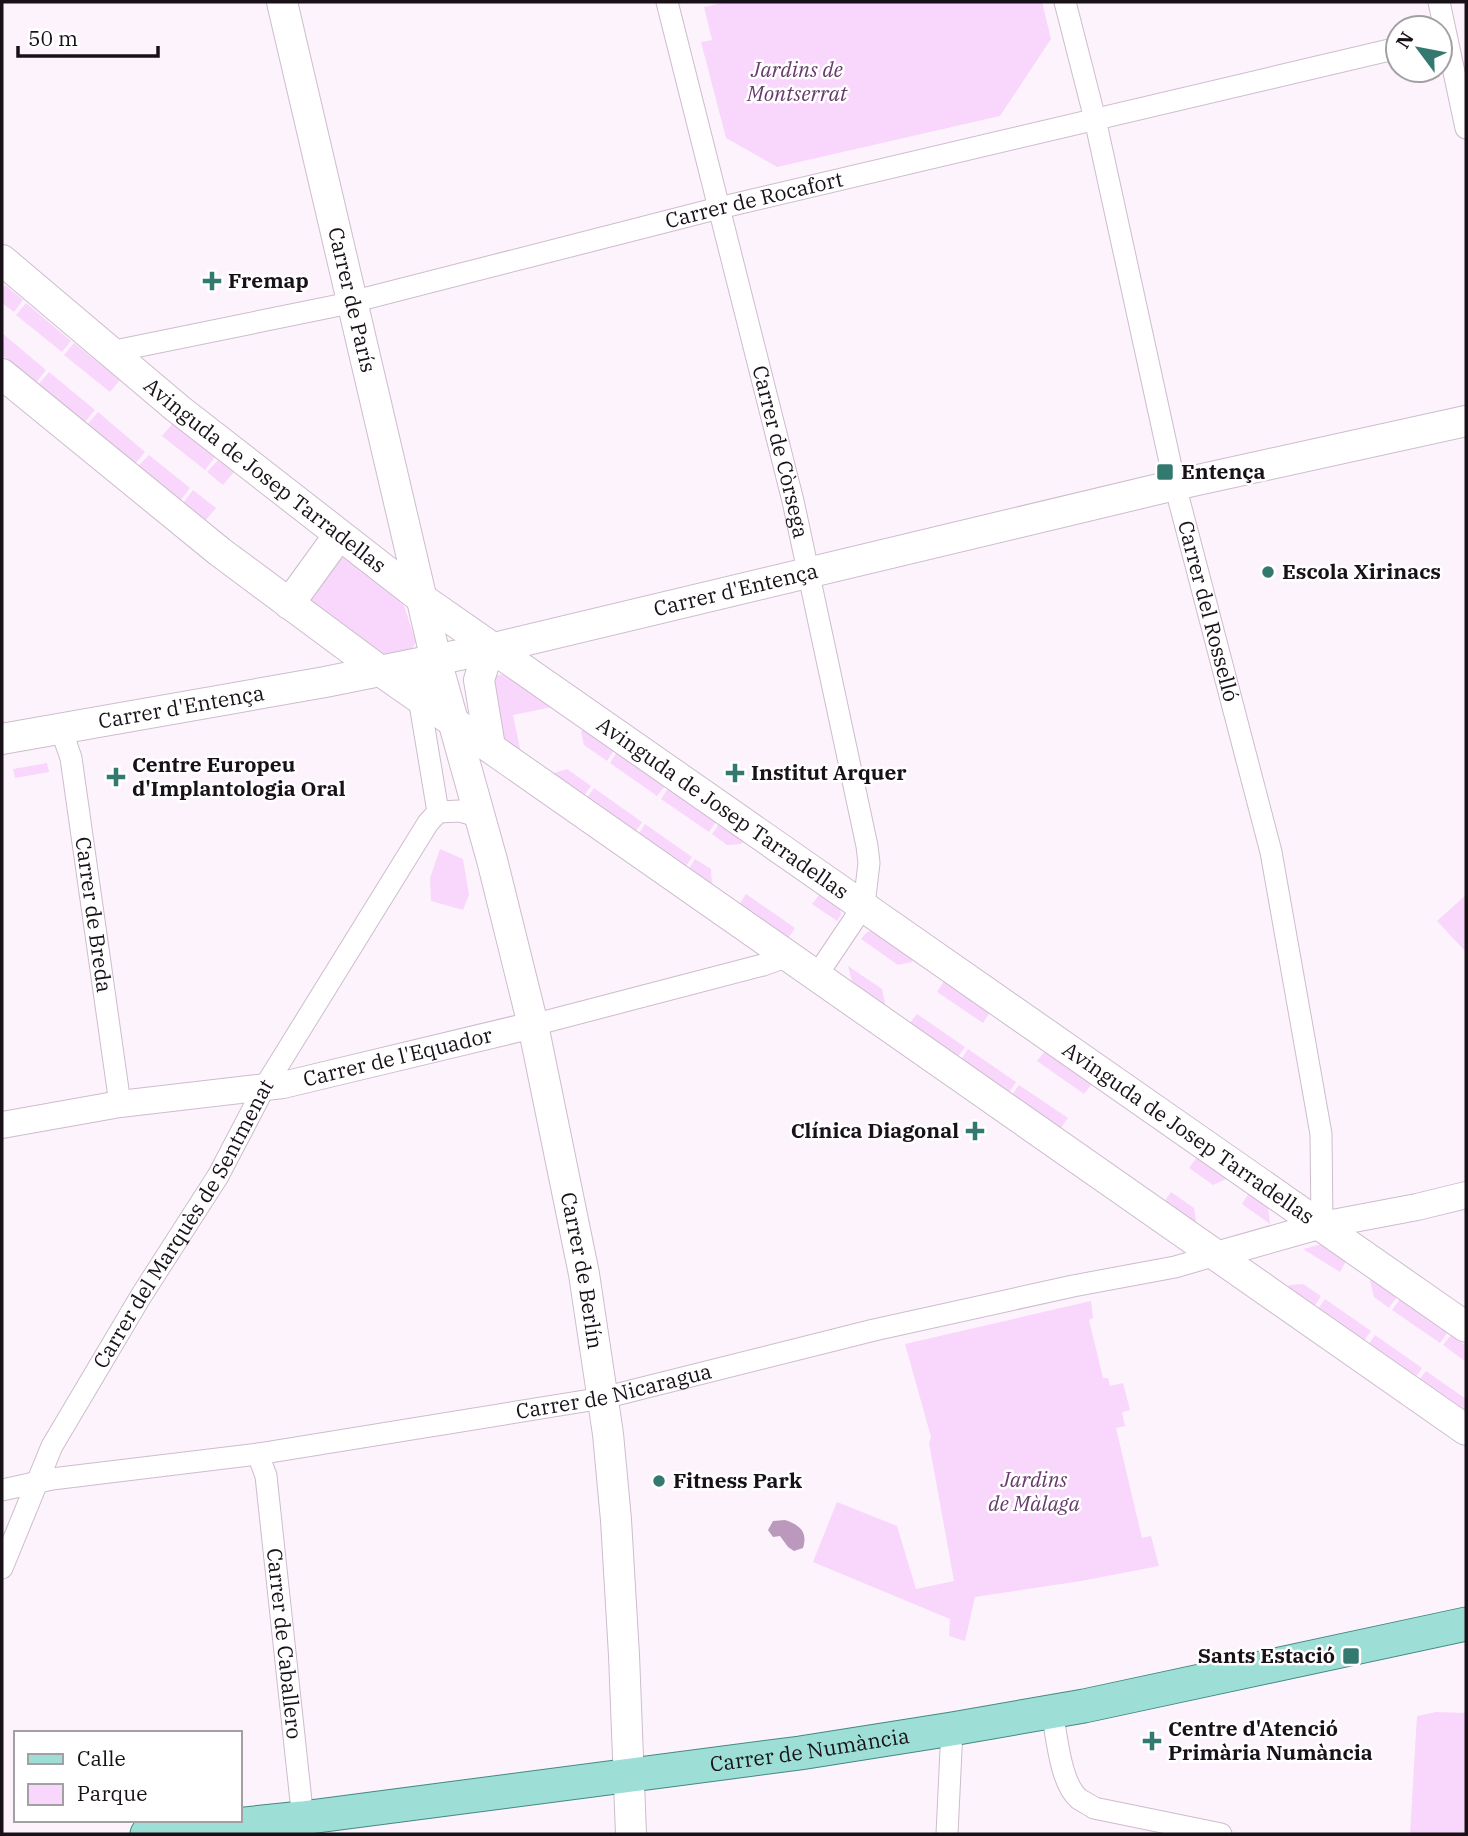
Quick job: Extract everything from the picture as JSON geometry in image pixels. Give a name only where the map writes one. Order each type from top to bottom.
[{"type":"main road","name":"Carrer de París","points":[[282,2],[421,598]]},
{"type":"main road","name":"Avinguda de Josep Tarradellas","points":[[2,260],[177,408],[421,598],[1466,1327]]},
{"type":"main road","points":[[2,374],[220,552],[379,670],[1466,1430]]},
{"type":"main road","name":"Carrer d'Entença","points":[[2,739],[325,682],[494,648],[1175,485],[1466,421]]},
{"type":"main road","points":[[289,604],[339,535]]},
{"type":"main road","points":[[421,598],[452,721]]},
{"type":"main road","points":[[325,631],[330,666],[325,682]]},
{"type":"main road","points":[[491,747],[480,680],[485,661],[494,648]]},
{"type":"main road","name":"Carrer de Berlín","points":[[452,721],[480,817],[533,1025],[584,1272],[603,1398],[621,1587],[631,1834]]},
{"type":"main road","name":"Carrer de Numància","points":[[147,1834],[303,1826],[629,1775],[811,1752],[952,1730],[1052,1712],[1466,1624]]},
{"type":"street","name":"Carrer de Còrsega","points":[[667,2],[810,572],[867,846],[869,863],[864,905]]},
{"type":"street","name":"Carrer del Rosselló","points":[[1065,2],[1095,119],[1175,485],[1271,852],[1321,1134],[1322,1225]]},
{"type":"street","name":"Carrer de Rocafort","points":[[110,352],[352,302],[719,208],[1384,51]]},
{"type":"street","points":[[1454,55],[1466,128]]},
{"type":"street","points":[[436,660],[419,698],[438,812],[460,810],[480,817]]},
{"type":"street","name":"Carrer de Breda","points":[[61,729],[71,758],[120,1104]]},
{"type":"street","name":"Carrer del Marquès de Sentmenat","points":[[2,1568],[52,1446],[141,1296],[218,1176],[264,1088],[424,830],[438,812]]},
{"type":"street","points":[[817,975],[864,905]]},
{"type":"street","name":"Carrer de l'Equador","points":[[2,1125],[120,1104],[264,1088],[533,1025],[763,965],[788,956]]},
{"type":"street","points":[[1216,1255],[1322,1225],[1466,1195]]},
{"type":"street","name":"Carrer de Nicaragua","points":[[2,1490],[258,1454],[603,1398],[873,1330],[1073,1286],[1175,1267],[1216,1255]]},
{"type":"street","name":"Carrer de Caballero","points":[[258,1454],[266,1476],[303,1826]]},
{"type":"street","points":[[1052,1712],[1064,1772],[1078,1798],[1133,1826],[1221,1834]]},
{"type":"street","points":[[947,1834],[952,1730]]},
{"type":"green space","name":"Jardins de Montserrat","points":[[727,2],[1042,2],[1051,39],[1000,116],[777,167],[726,138],[701,42],[712,40],[704,7]]},
{"type":"green space","points":[[5,285],[23,300],[14,312],[2,303],[2,289]]},
{"type":"green space","points":[[26,303],[71,341],[62,352],[16,315]]},
{"type":"green space","points":[[2,333],[46,370],[36,383],[2,355]]},
{"type":"green space","points":[[74,343],[120,380],[110,392],[64,355]]},
{"type":"green space","points":[[49,372],[95,410],[84,423],[38,385]]},
{"type":"green space","points":[[98,412],[145,452],[134,465],[87,425]]},
{"type":"green space","points":[[173,423],[215,457],[205,470],[162,436]]},
{"type":"green space","points":[[149,455],[190,488],[180,501],[137,467]]},
{"type":"green space","points":[[218,460],[234,472],[223,485],[207,472]]},
{"type":"green space","points":[[193,490],[216,508],[205,521],[183,503]]},
{"type":"green space","points":[[345,558],[404,606],[416,642],[411,651],[385,657],[311,603],[309,599],[337,559]]},
{"type":"green space","points":[[503,674],[552,707],[513,715],[521,753],[498,737],[489,677]]},
{"type":"green space","points":[[583,729],[614,750],[607,761],[584,745],[581,732]]},
{"type":"green space","points":[[617,752],[665,786],[657,796],[610,763]]},
{"type":"green space","points":[[47,763],[49,772],[15,778],[13,769]]},
{"type":"green space","points":[[567,769],[591,786],[583,797],[551,774]]},
{"type":"green space","points":[[594,788],[642,822],[635,833],[586,799]]},
{"type":"green space","points":[[668,788],[716,822],[709,832],[661,799]]},
{"type":"green space","points":[[645,824],[692,857],[685,868],[638,835]]},
{"type":"green space","points":[[719,824],[744,841],[741,844],[727,845],[712,834]]},
{"type":"green space","points":[[440,849],[463,859],[469,895],[463,910],[431,901],[430,878]]},
{"type":"green space","points":[[695,859],[711,869],[712,886],[688,870]]},
{"type":"green space","points":[[746,894],[795,928],[787,940],[739,905]]},
{"type":"green space","points":[[820,894],[840,909],[841,915],[837,921],[812,904]]},
{"type":"green space","points":[[1466,895],[1466,952],[1437,921]]},
{"type":"green space","points":[[872,931],[913,959],[912,962],[898,965],[861,939],[867,932]]},
{"type":"green space","points":[[848,966],[882,989],[885,1003],[883,1005],[853,985]]},
{"type":"green space","points":[[944,981],[990,1012],[983,1023],[937,992]]},
{"type":"green space","points":[[917,1014],[965,1047],[957,1058],[909,1024]]},
{"type":"green space","points":[[968,1049],[1016,1082],[1008,1094],[961,1060]]},
{"type":"green space","points":[[1045,1051],[1092,1084],[1084,1094],[1037,1061]]},
{"type":"green space","points":[[1019,1085],[1068,1118],[1060,1129],[1011,1096]]},
{"type":"green space","points":[[1197,1157],[1228,1178],[1213,1185],[1189,1168]]},
{"type":"green space","points":[[1171,1192],[1194,1208],[1194,1223],[1164,1202]]},
{"type":"green space","points":[[1249,1193],[1268,1208],[1270,1224],[1242,1204]]},
{"type":"green space","points":[[1322,1244],[1346,1261],[1340,1272],[1303,1249]]},
{"type":"green space","points":[[1371,1279],[1397,1297],[1389,1308],[1374,1297]]},
{"type":"green space","points":[[1303,1284],[1321,1296],[1314,1307],[1287,1288],[1289,1285]]},
{"type":"green space","points":[[1325,1299],[1371,1331],[1363,1342],[1318,1309]]},
{"type":"green space","points":[[1400,1299],[1447,1333],[1440,1343],[1392,1310]]},
{"type":"green space","name":"Jardins de Màlaga","points":[[1091,1301],[1093,1318],[1089,1320],[1103,1378],[1108,1378],[1110,1386],[1123,1383],[1130,1410],[1122,1412],[1125,1426],[1116,1428],[1142,1538],[1151,1536],[1159,1566],[975,1597],[965,1641],[949,1636],[950,1619],[813,1562],[837,1502],[897,1526],[916,1589],[954,1581],[929,1443],[931,1437],[905,1344]]},
{"type":"green space","points":[[1375,1335],[1422,1368],[1415,1378],[1368,1345]]},
{"type":"green space","points":[[1451,1335],[1466,1346],[1466,1362],[1443,1345]]},
{"type":"green space","points":[[1426,1371],[1466,1399],[1466,1414],[1419,1380]]},
{"type":"green space","points":[[1436,1712],[1466,1713],[1466,1834],[1410,1834],[1417,1716]]},
{"type":"shaded area","points":[[785,1520],[795,1524],[803,1533],[803,1548],[794,1551],[780,1536],[773,1537],[768,1530],[773,1521]]},
{"type":"place","name":"Fremap","points":[[212,281]]},
{"type":"place","name":"Entença","points":[[1165,472]]},
{"type":"place","name":"Escola Xirinacs","points":[[1268,572]]},
{"type":"place","name":"Institut Arquer","points":[[735,773]]},
{"type":"place","name":"Centre Europeu d'Implantologia Oral","points":[[116,777]]},
{"type":"place","name":"Clínica Diagonal","points":[[975,1131]]},
{"type":"place","name":"Fitness Park","points":[[659,1481]]},
{"type":"place","name":"Sants Estació","points":[[1351,1656]]},
{"type":"place","name":"Centre d'Atenció Primària Numància","points":[[1152,1741]]}]
